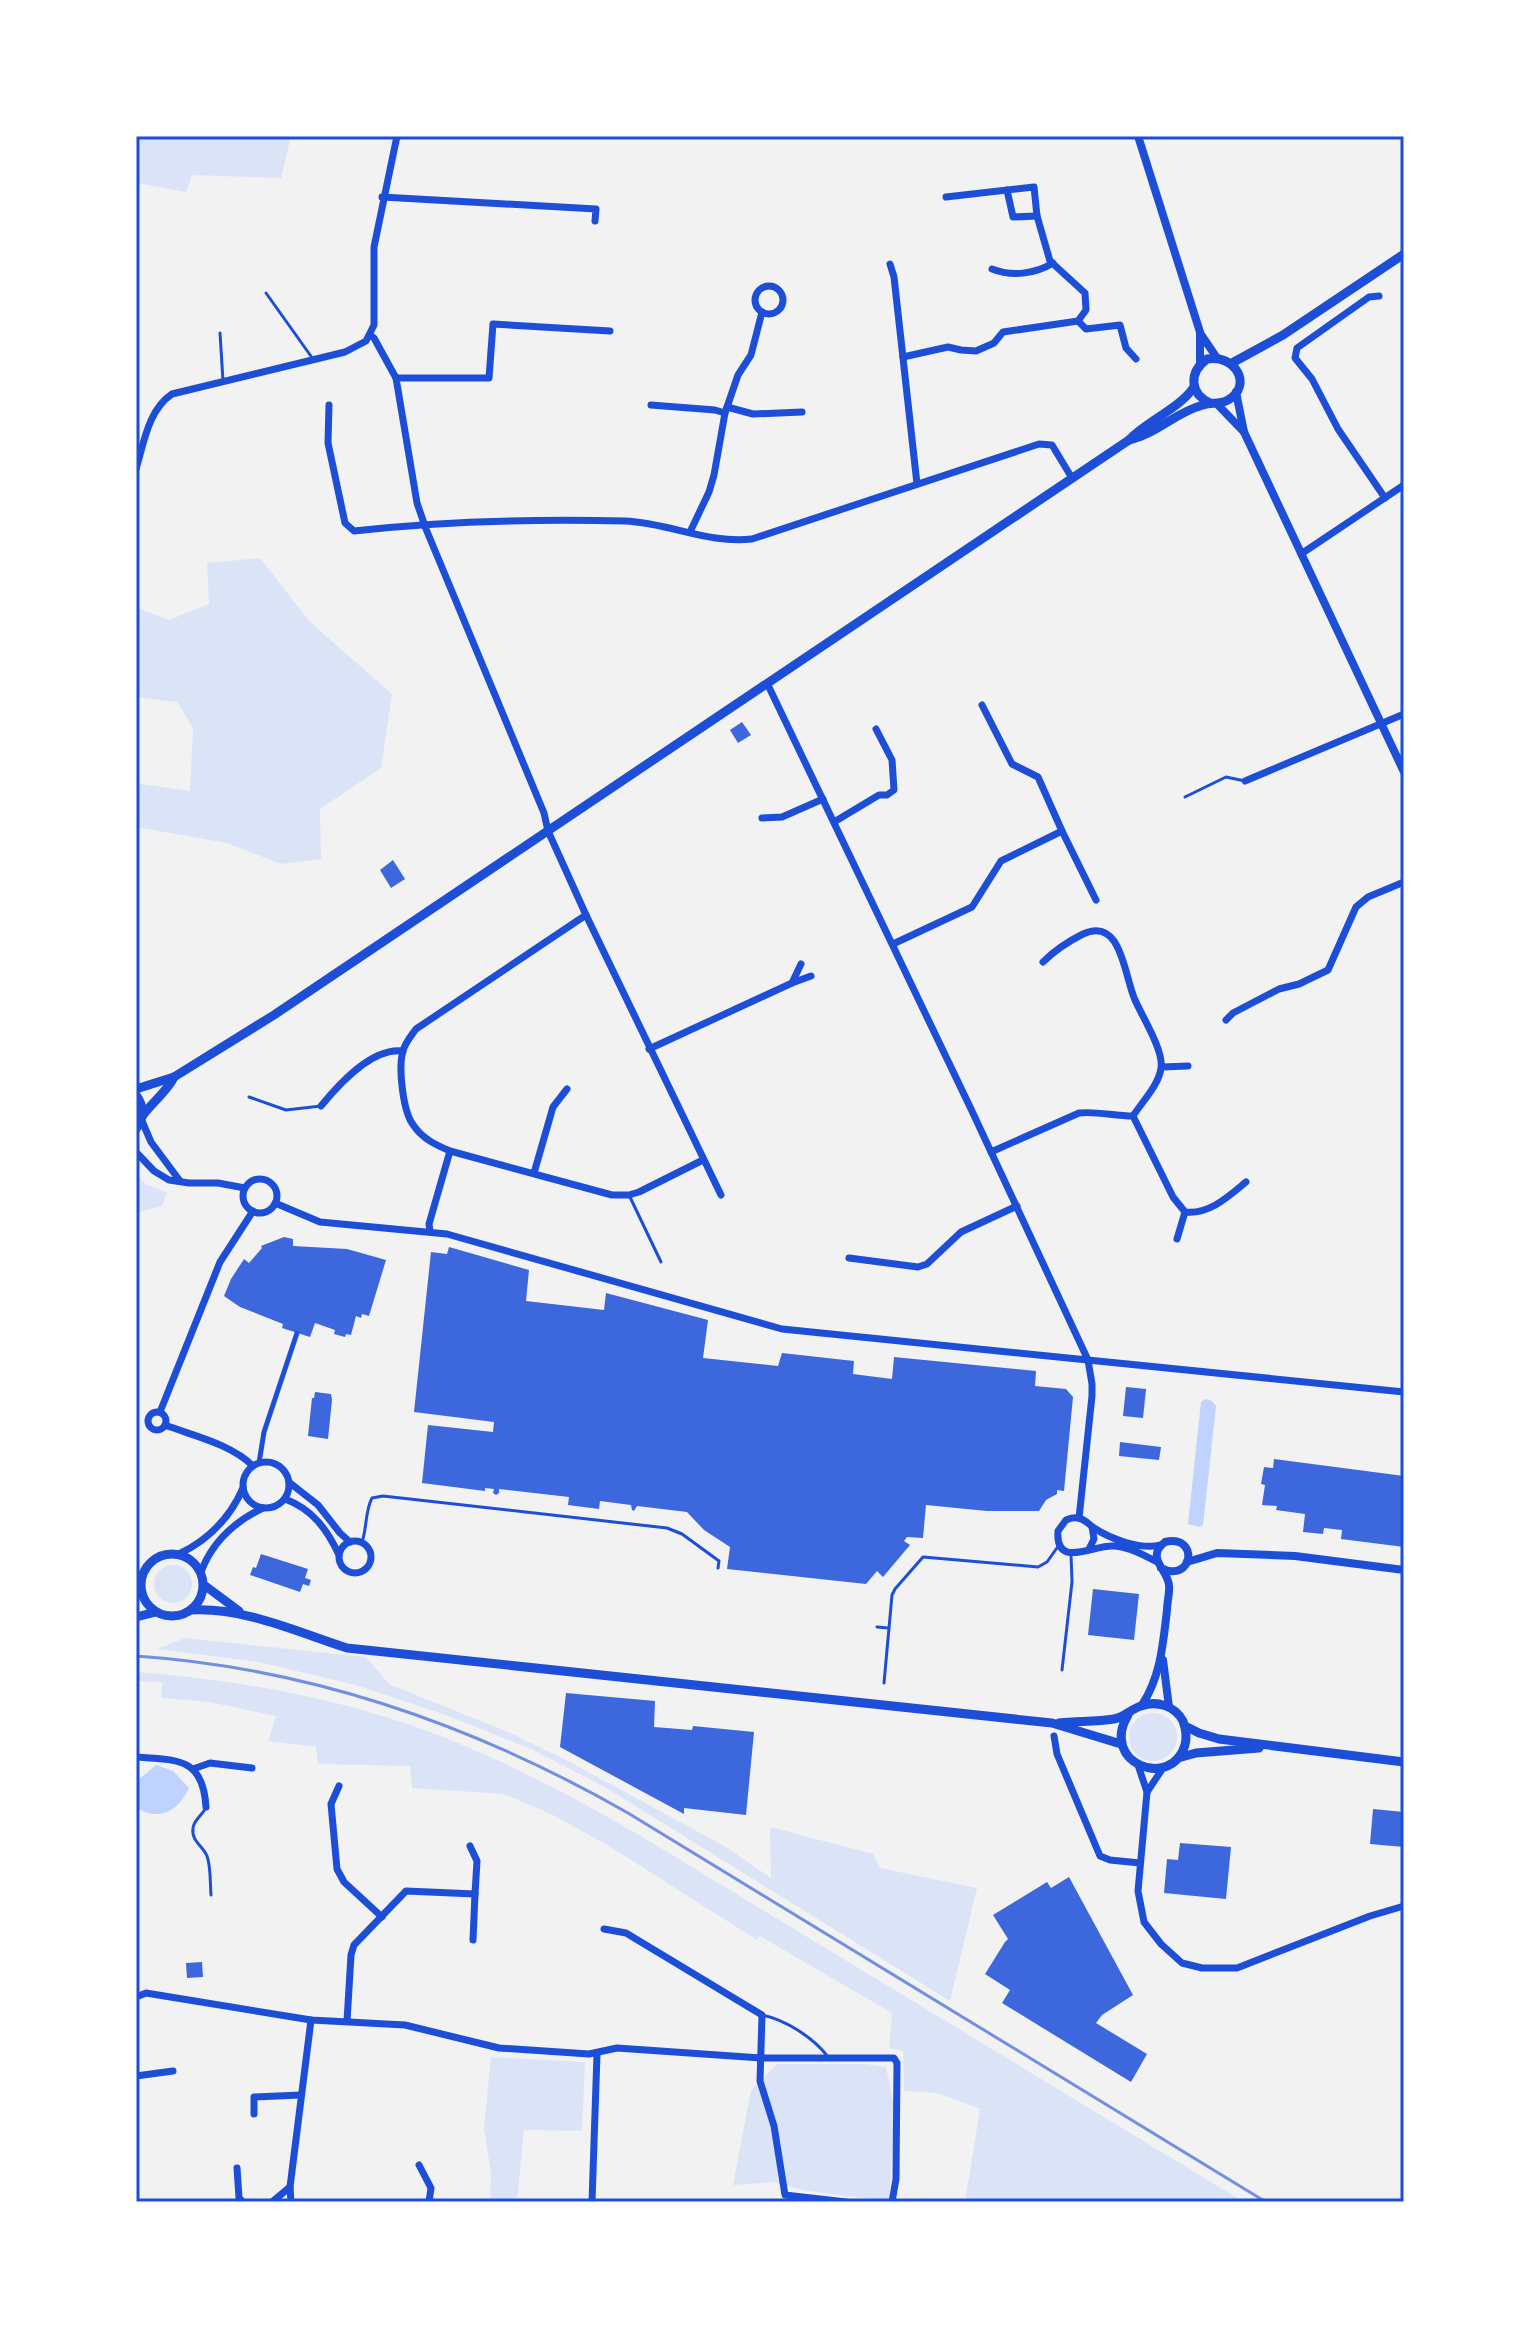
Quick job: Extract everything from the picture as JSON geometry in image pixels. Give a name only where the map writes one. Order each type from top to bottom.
[{"type":"main road","points":[[1235,368],[1404,254]]},
{"type":"main road","points":[[1129,440],[1141,437],[1179,414],[1224,402],[1236,392],[1239,379],[1235,368],[1217,358],[1200,364],[1193,379],[1202,399],[1213,403]]},
{"type":"main road","points":[[140,1122],[141,1101],[136,1092],[174,1077],[274,1015],[1129,440],[1138,430],[1182,401],[1194,387]]},
{"type":"main road","points":[[140,1122],[174,1077]]},
{"type":"main road","points":[[156,1612],[138,1594],[142,1574],[150,1562],[168,1553],[179,1554],[195,1562],[201,1572],[204,1585],[201,1596],[191,1610]]},
{"type":"main road","points":[[204,1585],[246,1615]]},
{"type":"main road","points":[[136,1617],[156,1612],[174,1616],[191,1610],[220,1611],[246,1615],[347,1648],[1052,1723],[1110,1720],[1151,1703],[1169,1707],[1185,1726],[1186,1740],[1178,1758]]},
{"type":"main road","points":[[1128,1715],[1120,1733],[1121,1744],[1125,1753],[1146,1768],[1163,1768],[1178,1758],[1196,1753],[1270,1747]]},
{"type":"main road","points":[[1052,1723],[1121,1744]]},
{"type":"main road","points":[[1185,1726],[1209,1737],[1404,1762]]},
{"type":"street","points":[[136,469],[154,414],[172,394],[345,352],[366,341],[374,325],[374,247],[397,136]]},
{"type":"street","points":[[1138,136],[1200,332],[1217,358]]},
{"type":"street","points":[[903,357],[948,347],[976,351],[994,343],[1003,332],[1078,321],[1086,310],[1085,293],[1050,261],[1037,216],[1034,187],[946,197]]},
{"type":"street","points":[[1007,190],[1013,217],[1037,216]]},
{"type":"street","points":[[382,197],[596,209],[595,221]]},
{"type":"street","points":[[992,269],[1003,274],[1039,272],[1053,263]]},
{"type":"street","points":[[890,264],[917,484]]},
{"type":"street","points":[[690,532],[709,492],[726,410],[738,375],[751,355],[762,312],[755,302],[755,295],[764,286],[777,287],[784,298],[780,310],[768,314],[762,312]]},
{"type":"street","points":[[1379,296],[1369,297],[1297,348],[1295,358],[1312,379],[1338,429],[1385,498]]},
{"type":"street","points":[[1078,321],[1086,329],[1120,325],[1126,348],[1136,359]]},
{"type":"street","points":[[396,378],[489,378],[493,324],[610,331]]},
{"type":"street","points":[[1200,332],[1200,364]]},
{"type":"street","points":[[370,335],[396,378],[417,503],[424,523],[544,813],[548,831],[721,1195]]},
{"type":"street","points":[[1236,392],[1244,432],[1404,772]]},
{"type":"street","points":[[1213,403],[1244,432]]},
{"type":"street","points":[[329,405],[328,443],[345,523],[354,531],[424,523],[625,521],[668,526],[723,540],[752,539],[1039,444],[1052,445],[1072,478]]},
{"type":"street","points":[[651,405],[753,414],[802,412]]},
{"type":"street","points":[[1301,554],[1402,489]]},
{"type":"street","points":[[767,683],[1088,1360],[1092,1396],[1079,1518]]},
{"type":"street","points":[[982,705],[1012,764],[1038,777],[1096,900]]},
{"type":"street","points":[[1245,781],[1404,714]]},
{"type":"street","points":[[834,822],[879,795],[887,795],[894,790],[892,760],[876,729]]},
{"type":"street","points":[[762,818],[782,817],[823,799]]},
{"type":"street","points":[[893,944],[972,907],[1001,861],[1062,831]]},
{"type":"street","points":[[1226,1020],[1233,1013],[1279,989],[1299,984],[1328,970],[1356,907],[1368,897],[1404,882]]},
{"type":"street","points":[[586,915],[416,1029],[403,1051],[401,1065],[411,1123],[431,1143],[450,1151],[612,1195],[629,1195],[703,1160]]},
{"type":"street","points":[[1043,962],[1058,947],[1093,930],[1104,931],[1113,938],[1125,966],[1130,989],[1160,1054],[1162,1067],[1159,1078],[1133,1116]]},
{"type":"street","points":[[792,983],[801,964]]},
{"type":"street","points":[[649,1049],[811,976]]},
{"type":"street","points":[[321,1106],[342,1080],[385,1051],[403,1051]]},
{"type":"street","points":[[1162,1067],[1188,1066]]},
{"type":"street","points":[[534,1173],[553,1107],[567,1089]]},
{"type":"street","points":[[991,1152],[1079,1113],[1091,1111],[1133,1116]]},
{"type":"street","points":[[1133,1116],[1173,1197],[1185,1212],[1196,1213],[1222,1201],[1246,1182]]},
{"type":"street","points":[[140,1122],[180,1181]]},
{"type":"street","points":[[430,1231],[429,1224],[450,1151]]},
{"type":"street","points":[[136,1152],[169,1180],[245,1188],[256,1180],[268,1182],[275,1190],[275,1203],[266,1212],[253,1211],[244,1202],[245,1188]]},
{"type":"street","points":[[275,1203],[320,1222],[447,1234],[782,1329],[1404,1392]]},
{"type":"street","points":[[849,1258],[918,1267],[927,1264],[961,1232],[1017,1206]]},
{"type":"street","points":[[160,1412],[220,1262],[253,1211]]},
{"type":"street","points":[[1177,1239],[1185,1212]]},
{"type":"street","points":[[179,1554],[205,1539],[237,1502],[245,1475],[256,1464],[297,1333]]},
{"type":"street","points":[[160,1412],[166,1419],[165,1425],[158,1430],[152,1429],[148,1424],[150,1416],[160,1412]]},
{"type":"street","points":[[165,1425],[222,1446],[256,1464],[266,1462],[278,1465],[288,1475],[290,1483],[285,1499],[275,1507],[263,1508],[232,1527],[214,1545],[201,1572]]},
{"type":"street","points":[[290,1483],[318,1505],[350,1542]]},
{"type":"street","points":[[243,1488],[247,1499],[263,1508]]},
{"type":"street","points":[[285,1499],[300,1504],[312,1514],[332,1539],[341,1565],[347,1571],[361,1572],[371,1558],[362,1542],[350,1542],[339,1555]]},
{"type":"street","points":[[1205,1556],[1187,1550],[1176,1540],[1161,1545],[1131,1543],[1092,1527],[1079,1518],[1072,1518],[1058,1531],[1059,1545],[1071,1554],[1114,1546],[1139,1552],[1169,1572],[1177,1572],[1186,1565],[1217,1553],[1295,1556],[1404,1570]]},
{"type":"street","points":[[1089,1549],[1094,1539],[1092,1527]]},
{"type":"street","points":[[1142,1705],[1152,1691],[1162,1654],[1169,1584],[1156,1555],[1161,1545]]},
{"type":"street","points":[[1169,1584],[1186,1565],[1187,1550]]},
{"type":"street","points":[[1162,1654],[1169,1707]]},
{"type":"street","points":[[1054,1736],[1057,1754],[1100,1856],[1140,1863]]},
{"type":"street","points":[[136,1757],[169,1760],[193,1769],[201,1777],[206,1807]]},
{"type":"street","points":[[193,1769],[210,1763],[252,1768]]},
{"type":"street","points":[[1138,1765],[1147,1792],[1138,1891],[1144,1922],[1161,1944],[1182,1963],[1202,1968],[1237,1968],[1370,1916],[1404,1906]]},
{"type":"street","points":[[1147,1792],[1163,1768]]},
{"type":"street","points":[[339,1786],[331,1804],[337,1869],[344,1882],[382,1917]]},
{"type":"street","points":[[470,1846],[477,1861],[473,1940]]},
{"type":"street","points":[[347,2021],[352,1950],[406,1891],[475,1894]]},
{"type":"street","points":[[604,1929],[626,1933],[762,2015],[760,2081],[774,2126],[785,2195],[846,2202]]},
{"type":"street","points":[[136,1997],[146,1993],[311,2020],[405,2025],[499,2048],[597,2054],[617,2048],[761,2058],[894,2058],[897,2063],[896,2179],[892,2202]]},
{"type":"street","points":[[291,2202],[290,2187],[311,2020]]},
{"type":"street","points":[[592,2202],[597,2054]]},
{"type":"street","points":[[136,2076],[173,2071]]},
{"type":"street","points":[[254,2114],[254,2097],[301,2095]]},
{"type":"street","points":[[419,2165],[431,2188],[429,2202]]},
{"type":"street","points":[[237,2168],[239,2198],[243,2202]]},
{"type":"street","points":[[272,2202],[290,2187]]},
{"type":"lane","points":[[266,293],[313,359]]},
{"type":"lane","points":[[220,333],[223,381]]},
{"type":"lane","points":[[1185,797],[1226,777],[1245,781]]},
{"type":"lane","points":[[249,1097],[286,1110],[321,1106]]},
{"type":"lane","points":[[629,1195],[661,1262]]},
{"type":"lane","points":[[362,1542],[369,1504],[372,1498],[383,1496],[673,1529],[719,1561],[718,1568]]},
{"type":"lane","points":[[884,1683],[892,1595],[923,1557],[1038,1567],[1047,1562],[1059,1545]]},
{"type":"lane","points":[[1062,1670],[1072,1582],[1071,1554]]},
{"type":"lane","points":[[877,1627],[888,1628]]},
{"type":"lane","points":[[206,1807],[193,1829],[195,1841],[208,1859],[211,1895]]},
{"type":"lane","points":[[762,2015],[775,2018],[820,2046],[829,2058]]},
{"type":"shaded area","points":[[136,136],[291,136],[281,178],[192,175],[186,192],[136,183]]},
{"type":"shaded area","points":[[260,558],[310,622],[392,694],[381,768],[320,809],[321,859],[281,864],[227,843],[136,827],[136,783],[190,791],[193,728],[177,702],[136,697],[136,607],[169,620],[209,604],[207,563]]},
{"type":"shaded area","points":[[136,1175],[146,1184],[167,1193],[162,1206],[136,1213]]},
{"type":"shaded area","points":[[173,1565],[187,1570],[192,1584],[187,1598],[173,1603],[159,1598],[154,1584],[159,1570]]},
{"type":"shaded area","points":[[185,1638],[366,1657],[389,1684],[508,1732],[568,1761],[726,1847],[771,1878],[770,1827],[873,1854],[880,1868],[977,1888],[950,2001],[603,1786],[529,1748],[443,1714],[356,1685],[258,1662],[157,1649]]},
{"type":"shaded area","points":[[136,1672],[259,1687],[340,1704],[420,1728],[510,1766],[659,1847],[1244,2202],[965,2202],[980,2109],[937,2093],[904,2091],[903,2051],[889,2048],[892,2013],[760,1936],[757,1940],[609,1846],[551,1814],[503,1794],[412,1788],[410,1766],[318,1764],[316,1747],[268,1741],[276,1716],[209,1702],[161,1698],[162,1682],[136,1681]]},
{"type":"shaded area","points":[[1153,1713],[1170,1720],[1177,1737],[1170,1754],[1153,1761],[1136,1754],[1129,1737],[1136,1720]]},
{"type":"shaded area","points":[[491,2057],[585,2062],[582,2131],[524,2130],[517,2202],[490,2202],[491,2174],[484,2128]]},
{"type":"shaded area","points":[[777,2064],[866,2064],[886,2067],[895,2110],[889,2202],[802,2190],[773,2182],[733,2185],[751,2090]]},
{"type":"water","points":[[1206,1399],[1216,1406],[1203,1525],[1199,1527],[1188,1524],[1201,1402]]},
{"type":"water","points":[[156,1765],[173,1771],[189,1788],[174,1808],[160,1814],[144,1812],[136,1807],[136,1782]]},
{"type":"building","points":[[742,722],[751,735],[738,743],[730,730]]},
{"type":"building","points":[[393,860],[405,879],[391,888],[380,870]]},
{"type":"building","points":[[284,1237],[293,1239],[293,1246],[347,1249],[386,1260],[369,1316],[356,1316],[351,1335],[334,1334],[335,1330],[315,1323],[310,1337],[282,1328],[283,1324],[240,1307],[224,1296],[244,1259],[249,1263],[261,1246]]},
{"type":"building","points":[[449,1247],[529,1270],[526,1301],[604,1310],[606,1293],[708,1320],[703,1358],[778,1366],[782,1353],[854,1361],[853,1374],[892,1379],[894,1357],[1036,1371],[1035,1386],[1066,1389],[1073,1397],[1064,1491],[1057,1490],[1057,1494],[1046,1500],[1039,1511],[987,1511],[926,1505],[923,1538],[907,1537],[904,1541],[910,1545],[883,1577],[877,1571],[866,1584],[727,1569],[730,1547],[704,1530],[687,1512],[637,1506],[634,1511],[631,1505],[600,1501],[599,1509],[568,1505],[569,1497],[499,1489],[496,1495],[494,1489],[485,1488],[485,1491],[422,1483],[428,1425],[493,1432],[494,1422],[414,1412],[431,1252],[447,1254]]},
{"type":"building","points":[[1126,1387],[1146,1389],[1143,1418],[1123,1416]]},
{"type":"building","points":[[315,1392],[331,1394],[328,1439],[308,1436]]},
{"type":"building","points":[[1120,1442],[1161,1447],[1159,1460],[1119,1456]]},
{"type":"building","points":[[1274,1459],[1404,1476],[1404,1547],[1341,1539],[1342,1530],[1324,1528],[1323,1534],[1303,1532],[1305,1514],[1262,1505],[1264,1467],[1273,1468]]},
{"type":"building","points":[[261,1554],[308,1569],[305,1578],[311,1580],[309,1586],[303,1584],[300,1592],[250,1575]]},
{"type":"building","points":[[1093,1589],[1139,1594],[1134,1640],[1088,1635]]},
{"type":"building","points":[[566,1693],[655,1701],[654,1727],[692,1730],[693,1726],[754,1732],[746,1815],[684,1808],[684,1814],[560,1747]]},
{"type":"building","points":[[1373,1809],[1404,1812],[1404,1847],[1370,1844]]},
{"type":"building","points":[[1180,1843],[1231,1847],[1226,1899],[1164,1893],[1167,1859],[1178,1860]]},
{"type":"building","points":[[1069,1877],[1133,1995],[1102,2015],[1096,2023],[1147,2054],[1131,2082],[1002,2003],[1010,1990],[985,1974],[1008,1939],[993,1915],[1047,1882],[1051,1888]]},
{"type":"building","points":[[202,1962],[203,1977],[187,1978],[186,1963]]},
{"type":"railway","points":[[136,1656],[265,1673],[328,1688],[391,1706],[512,1753],[628,1813],[1266,2202]]}]
